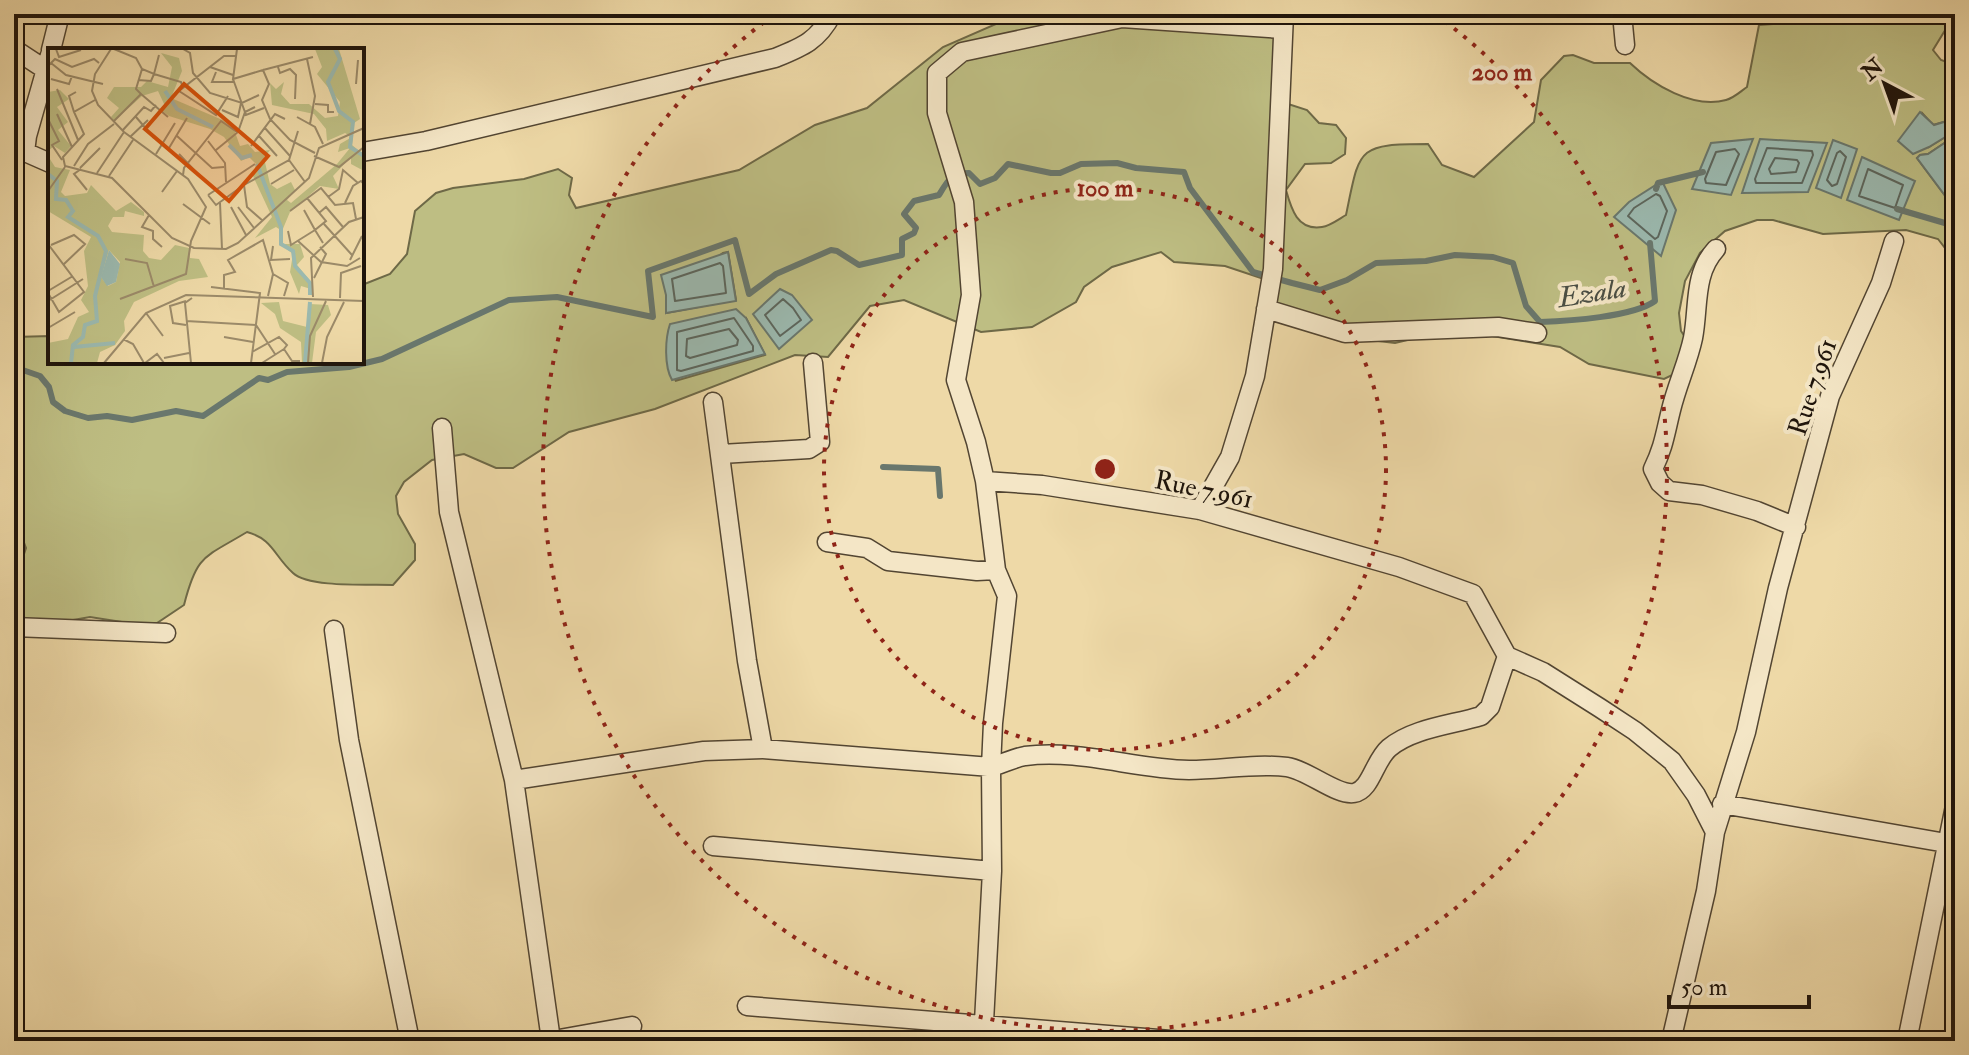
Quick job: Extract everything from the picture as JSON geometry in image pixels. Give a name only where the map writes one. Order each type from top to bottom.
[{"type":"street","points":[[52,48],[60,14]]},
{"type":"street","points":[[364,152],[775,58],[805,46],[823,32],[832,14]]},
{"type":"street","points":[[1622,14],[1625,45]]},
{"type":"street","points":[[984,1034],[992,871],[993,723],[1007,596],[996,570],[985,481],[976,442],[956,380],[971,295],[964,202],[937,113],[937,73],[962,52],[1122,18],[1283,22],[1271,277],[1255,376],[1230,457],[1200,510]]},
{"type":"street","points":[[14,49],[48,58]]},
{"type":"street","points":[[48,62],[25,152],[48,162]]},
{"type":"street","name":"Rue 7.961","points":[[1671,1041],[1706,891],[1715,832],[1746,732],[1778,588],[1830,396],[1881,283],[1894,241]]},
{"type":"street","points":[[1716,249],[1706,260],[1697,293],[1693,337],[1671,409],[1665,446],[1653,469],[1660,483],[1669,491],[1702,495],[1757,511],[1796,527]]},
{"type":"street","points":[[1266,309],[1345,333],[1498,327],[1537,333]]},
{"type":"street","points":[[721,454],[809,449],[820,442],[813,363]]},
{"type":"street","points":[[713,402],[747,661],[763,749]]},
{"type":"street","points":[[442,428],[449,512],[514,780],[549,1041],[632,1026]]},
{"type":"street","name":"Rue 7.961","points":[[985,481],[1042,485],[1200,510],[1399,567],[1473,594],[1507,656]]},
{"type":"street","points":[[827,542],[867,548],[888,561],[977,571],[996,570]]},
{"type":"street","points":[[14,627],[166,633]]},
{"type":"street","points":[[334,630],[349,740],[410,1041]]},
{"type":"street","points":[[514,780],[704,751],[763,749],[991,767],[1022,757],[1048,755],[1189,770],[1260,765],[1291,768],[1321,780],[1342,794],[1357,793],[1368,784],[1378,758],[1393,745],[1407,737],[1481,716],[1490,707],[1507,656],[1543,672],[1600,708],[1672,761],[1696,795],[1715,832]]},
{"type":"street","points":[[1722,804],[1946,843]]},
{"type":"street","points":[[1907,1041],[1955,806]]},
{"type":"street","points":[[713,846],[992,871]]},
{"type":"street","points":[[747,1006],[984,1034],[1183,1041]]},
{"type":"green space","points":[[1019,14],[1261,14],[1269,24],[1290,71],[1285,103],[1307,110],[1319,123],[1336,125],[1346,138],[1345,154],[1331,163],[1305,164],[1286,190],[1296,217],[1307,225],[1322,227],[1346,215],[1359,163],[1365,154],[1374,149],[1428,144],[1442,165],[1474,177],[1534,122],[1541,80],[1564,56],[1573,55],[1594,63],[1630,63],[1674,93],[1713,102],[1729,99],[1747,87],[1759,25],[1811,21],[1823,14],[1955,14],[1933,50],[1941,60],[1955,65],[1955,113],[1947,121],[1933,125],[1923,114],[1929,147],[1955,131],[1955,145],[1949,140],[1917,158],[1955,209],[1955,261],[1938,239],[1906,230],[1823,234],[1773,220],[1757,220],[1725,231],[1700,253],[1685,281],[1679,313],[1681,331],[1697,355],[1687,368],[1664,379],[1589,364],[1560,347],[1492,336],[1437,333],[1395,343],[1327,335],[1274,309],[1264,279],[1225,266],[1174,262],[1161,252],[1112,267],[1084,287],[1076,302],[1032,327],[981,332],[904,300],[870,306],[828,357],[795,355],[655,409],[569,432],[513,468],[496,468],[464,454],[432,460],[404,482],[396,496],[398,514],[415,544],[415,560],[393,585],[326,583],[301,578],[268,544],[247,532],[204,559],[193,576],[184,605],[157,623],[141,625],[90,617],[56,623],[14,617],[14,584],[26,548],[14,516],[14,337],[48,336],[48,364],[364,364],[364,284],[390,274],[407,254],[415,211],[436,193],[524,179],[558,169],[572,178],[569,195],[576,208],[739,170],[815,125],[867,108],[943,47]],"holes":[[[728,252],[736,300],[666,313],[666,295]],[[746,318],[765,355],[675,381]]]},
{"type":"water","points":[[1920,112],[1934,125],[1947,121],[1955,113],[1955,131],[1913,154],[1898,141]]},
{"type":"water","points":[[1753,139],[1731,195],[1692,189],[1711,143]]},
{"type":"water","points":[[1760,139],[1827,143],[1808,192],[1742,193]]},
{"type":"water","points":[[1833,140],[1857,149],[1841,198],[1816,188]]},
{"type":"water","points":[[1949,140],[1955,145],[1955,209],[1917,158]]},
{"type":"water","points":[[1862,157],[1915,181],[1899,220],[1847,200]]},
{"type":"water","points":[[1662,181],[1676,210],[1661,256],[1614,217],[1629,202]]},
{"type":"water","points":[[728,252],[736,301],[666,313],[661,275]]},
{"type":"water","points":[[780,289],[792,295],[812,320],[779,349],[753,314]]},
{"type":"water","points":[[736,309],[746,318],[765,354],[672,380],[666,352],[670,324]]},
{"type":"waterway","points":[[364,363],[382,359],[509,300],[557,297],[653,317],[648,271],[735,240],[749,294],[776,274],[831,250],[859,265],[902,255],[902,239],[914,233],[916,228],[904,214],[914,201],[939,195],[948,181],[958,174],[969,173],[980,184],[995,178],[1008,164],[1051,173],[1060,173],[1081,164],[1117,163],[1136,168],[1184,172],[1190,188],[1253,272],[1320,290],[1347,280],[1376,263],[1426,261],[1455,255],[1493,257],[1513,263],[1526,306],[1540,322],[1616,314],[1655,301],[1650,243]]},
{"type":"waterway","name":"Ezala","points":[[1656,189],[1658,183],[1703,172]]},
{"type":"waterway","name":"Ezala","points":[[1897,209],[1955,226]]},
{"type":"waterway","points":[[14,367],[40,376],[49,387],[53,402],[65,411],[88,418],[107,416],[132,420],[176,411],[203,416],[259,378],[268,380],[287,372],[361,364]]},
{"type":"waterway","points":[[883,467],[938,469],[940,496]]}]
